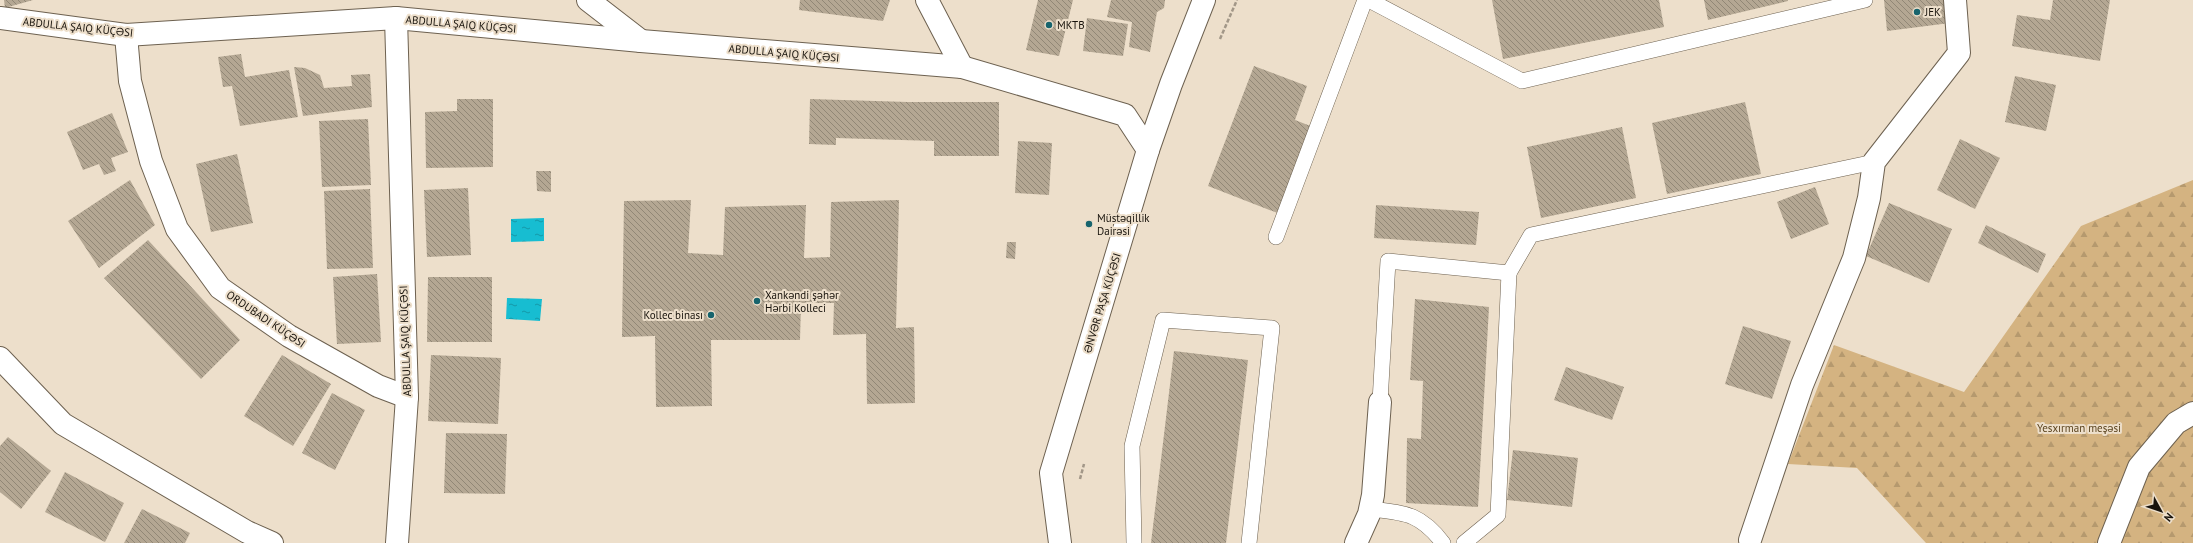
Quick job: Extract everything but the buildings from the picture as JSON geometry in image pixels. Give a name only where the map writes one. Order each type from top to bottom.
[{"type":"street","points":[[588,0],[641,41]]},
{"type":"street","points":[[927,0],[962,68]]},
{"type":"street","name":"ƏNVƏR PAŞA KÜÇƏSI","points":[[1060,543],[1051,473],[1148,150],[1204,0]]},
{"type":"street","points":[[1750,540],[1802,385],[1854,258],[1869,198],[1874,162],[1959,53],[1955,0]]},
{"type":"street","name":"ABDULLA ŞAIQ KÜÇƏSI","points":[[0,18],[126,35],[396,18],[641,41],[962,68],[1125,116],[1148,150]]},
{"type":"street","name":"ABDULLA ŞAIQ KÜÇƏSI","points":[[396,18],[408,397],[397,543]]},
{"type":"street","name":"ORDUBADI KÜÇƏSI","points":[[126,35],[130,81],[151,161],[177,229],[220,288],[289,336],[378,386],[408,397]]},
{"type":"street","points":[[0,358],[63,424],[247,532],[272,543]]},
{"type":"street","points":[[1356,543],[1374,495],[1380,402]]},
{"type":"street","points":[[2109,543],[2139,467],[2176,424],[2193,413]]},
{"type":"lane","points":[[1276,236],[1365,0]]},
{"type":"lane","points":[[1369,0],[1522,81],[1865,0]]},
{"type":"lane","points":[[1464,543],[1498,515],[1509,273],[1531,235],[1874,162]]},
{"type":"lane","points":[[1380,402],[1388,261],[1509,273]]},
{"type":"lane","points":[[1134,543],[1132,446],[1163,320],[1272,328],[1249,543]]},
{"type":"lane","points":[[1370,509],[1407,514],[1420,520],[1435,532],[1443,543]]},
{"type":"path","points":[[1219,41],[1237,0]]},
{"type":"path","points":[[1081,486],[1080,479],[1087,456]]},
{"type":"green space","name":"Yesxırman meşəsi","points":[[2193,180],[2193,543],[1926,543],[1857,468],[1788,464],[1834,345],[1964,392],[2081,226]]},
{"type":"water","points":[[544,218],[544,241],[511,242],[511,219]]},
{"type":"water","points":[[507,298],[542,299],[540,321],[506,319]]},
{"type":"place","name":"JEK","points":[[1917,12]]},
{"type":"place","name":"MKTB","points":[[1049,25]]},
{"type":"place","name":"Müstəqillik Dairəsi","points":[[1089,224]]},
{"type":"place","name":"Xankəndi şəhər Hərbi Kolleci","points":[[757,301]]},
{"type":"place","name":"Kollec binası","points":[[711,315]]}]
